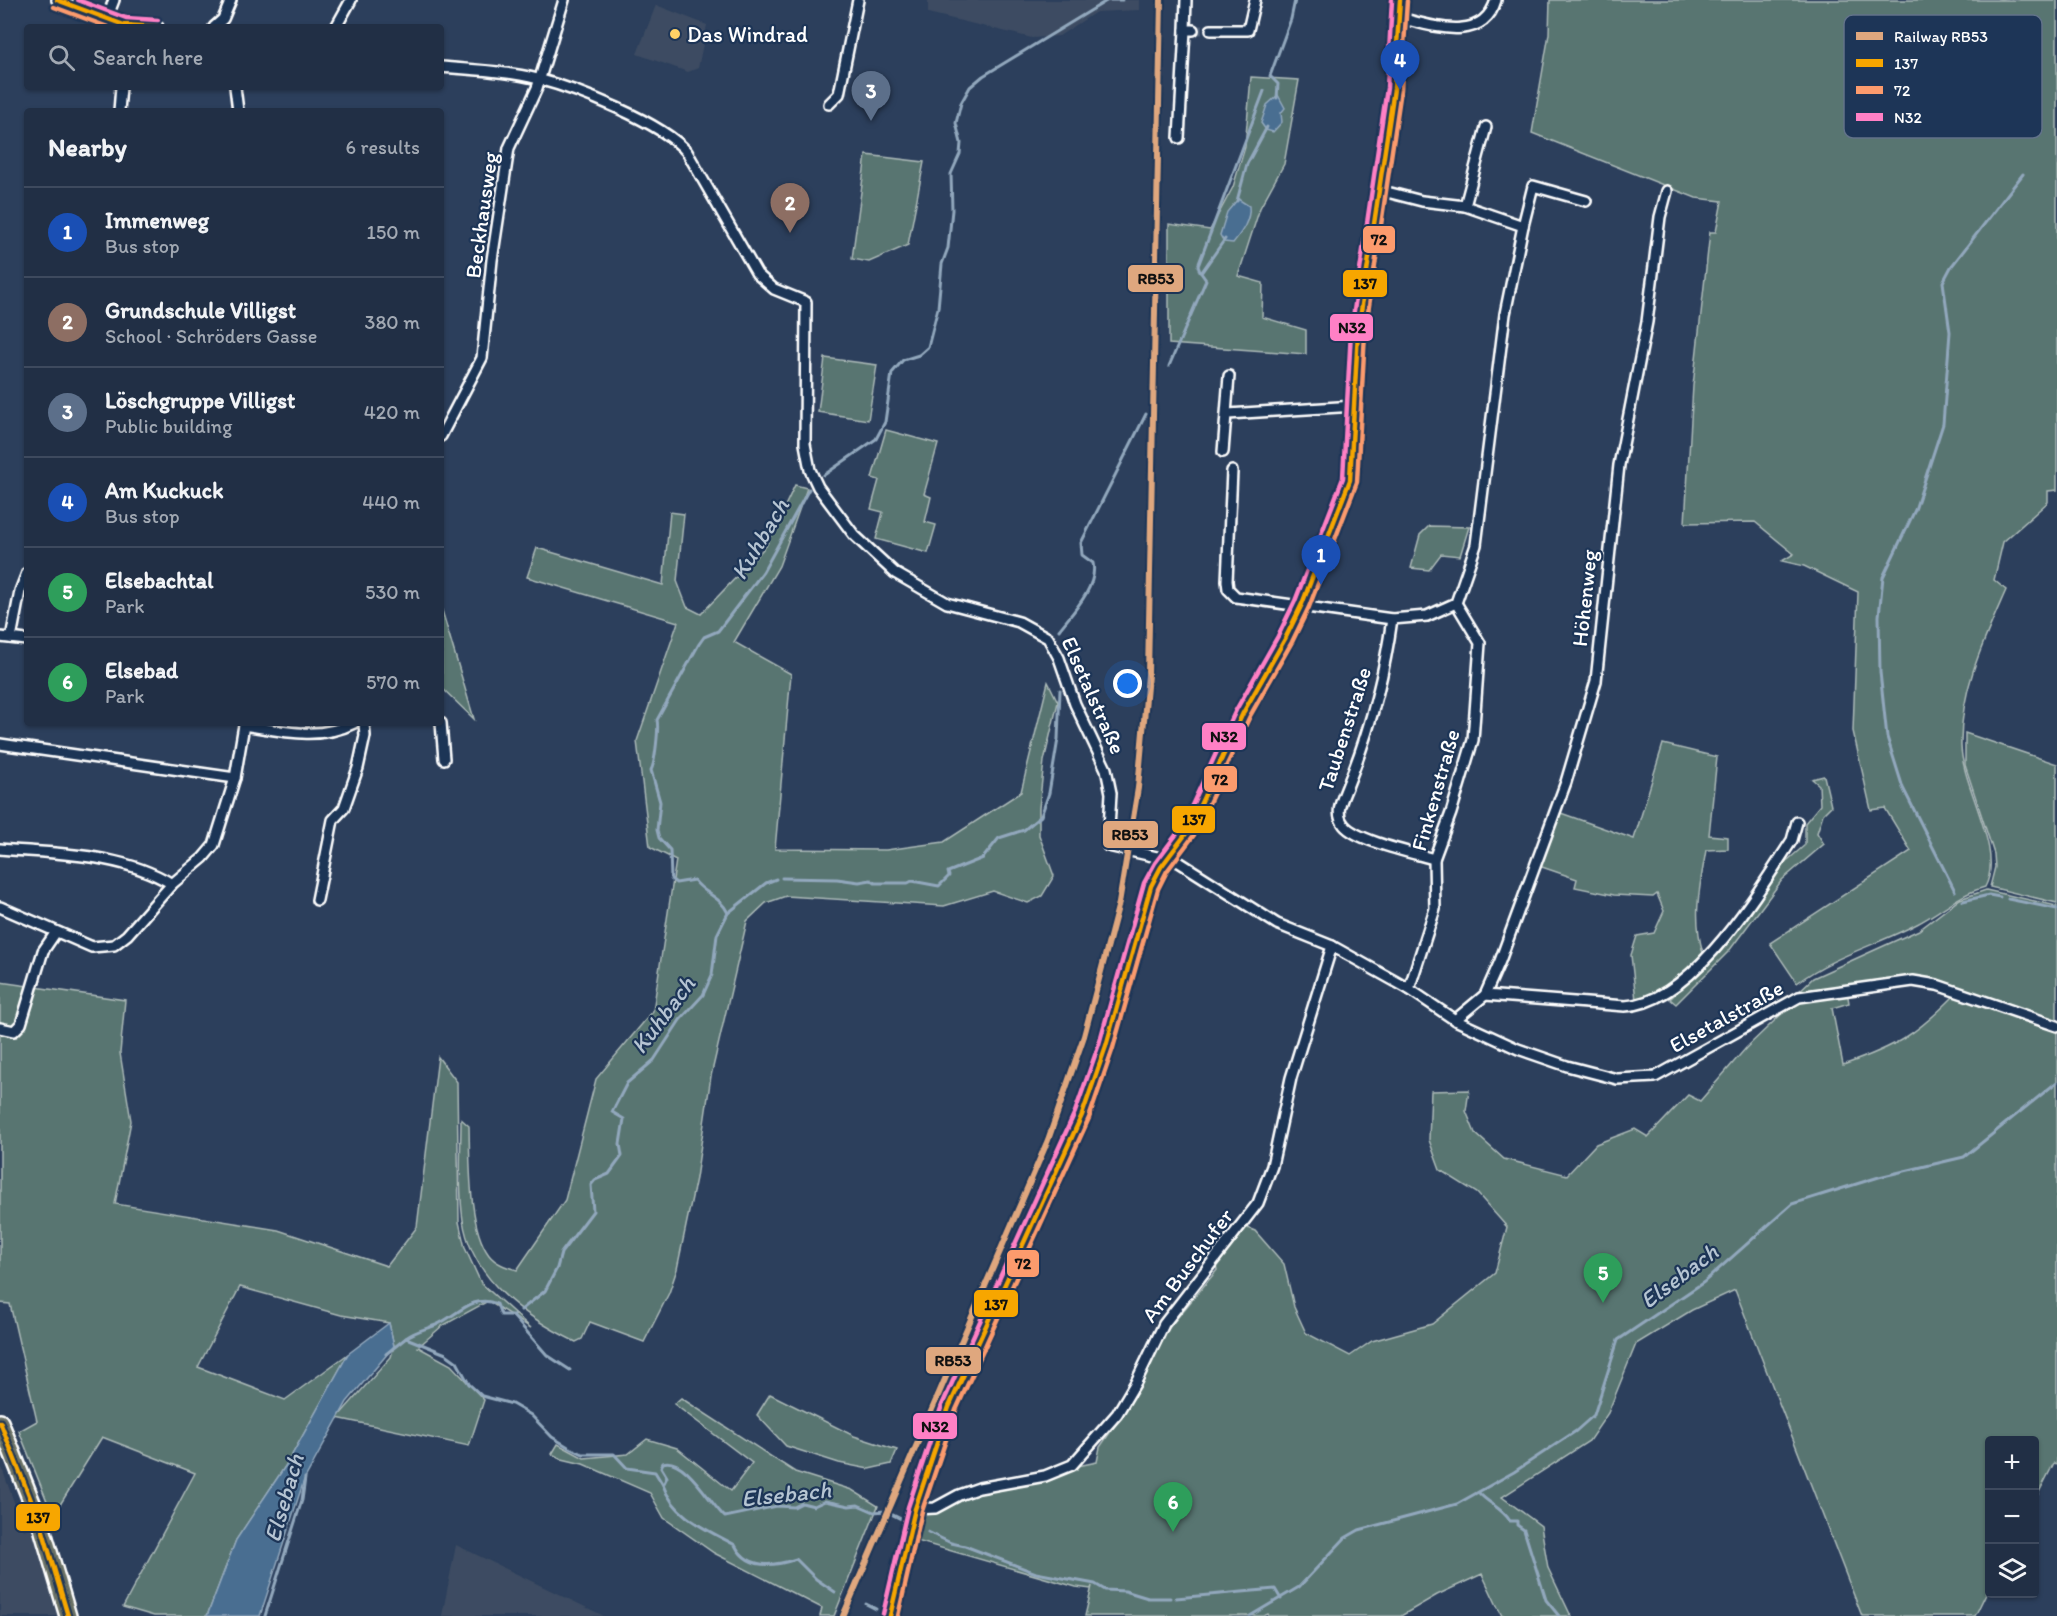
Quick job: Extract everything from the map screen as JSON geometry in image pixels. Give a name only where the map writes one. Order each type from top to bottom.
[{"type":"main road","points":[[0,1422],[42,1528],[68,1616]]},
{"type":"street","points":[[57,0],[120,24]]},
{"type":"street","points":[[107,18],[114,0]]},
{"type":"street","points":[[219,24],[231,0]]},
{"type":"street","points":[[338,24],[351,0]]},
{"type":"street","name":"Beckhausweg","points":[[444,430],[482,358],[503,176],[515,133],[539,79],[564,0]]},
{"type":"street","points":[[829,104],[840,94],[858,0]]},
{"type":"street","points":[[1179,138],[1189,30],[1186,0]]},
{"type":"street","points":[[1211,30],[1248,30],[1255,0]]},
{"type":"street","points":[[890,1616],[915,1509],[961,1378],[1022,1252],[1082,1115],[1106,1046],[1152,885],[1188,831],[1243,713],[1302,604],[1350,480],[1360,305],[1394,89],[1400,0]]},
{"type":"street","points":[[1400,18],[1442,27],[1475,27],[1492,14],[1496,0]]},
{"type":"street","points":[[444,67],[539,79]]},
{"type":"street","name":"Elsetalstraße","points":[[539,79],[618,109],[654,126],[677,141],[687,152],[757,274],[774,289],[806,302],[805,444],[810,470],[818,487],[854,535],[895,573],[947,603],[1019,622],[1048,638],[1059,658],[1075,704],[1106,769],[1111,793],[1110,847],[1169,858],[1196,870],[1277,924],[1332,946],[1409,989],[1455,1020],[1518,1049],[1567,1066],[1617,1079],[1638,1080],[1655,1077],[1799,997],[1913,981],[1938,985],[2057,1026]]},
{"type":"street","points":[[119,108],[121,90]]},
{"type":"street","points":[[235,90],[238,108]]},
{"type":"street","points":[[1465,206],[1486,127]]},
{"type":"street","points":[[1232,471],[1227,581],[1228,589],[1236,597],[1302,604],[1392,619],[1427,616],[1456,603],[1476,545],[1505,314],[1533,186],[1586,201]]},
{"type":"street","points":[[1379,190],[1422,201],[1465,206],[1523,226]]},
{"type":"street","name":"Höhenweg","points":[[1485,995],[1566,782],[1596,681],[1619,465],[1647,322],[1660,217],[1667,191]]},
{"type":"street","points":[[1223,452],[1228,414],[1229,376]]},
{"type":"street","points":[[1228,414],[1355,406]]},
{"type":"street","points":[[11,638],[24,581]]},
{"type":"street","name":"Finkenstraße","points":[[1409,989],[1435,909],[1434,859],[1451,813],[1473,740],[1479,688],[1480,643],[1456,603]]},
{"type":"street","name":"Taubenstraße","points":[[1392,619],[1386,664],[1360,755],[1339,807],[1340,818],[1346,828],[1381,845],[1434,859]]},
{"type":"street","points":[[0,637],[24,640]]},
{"type":"street","points":[[0,907],[92,947],[114,945],[127,936],[172,884],[203,858],[214,845],[235,778],[244,726]]},
{"type":"street","points":[[256,726],[296,733],[321,734],[348,726]]},
{"type":"street","points":[[317,900],[333,820],[344,808],[358,768],[365,736],[364,726]]},
{"type":"street","points":[[441,726],[444,759]]},
{"type":"street","points":[[0,744],[235,778]]},
{"type":"street","points":[[1455,1020],[1485,995],[1625,1006],[1638,1005],[1661,997],[1675,987],[1722,941],[1792,840],[1797,822]]},
{"type":"street","points":[[0,849],[99,857],[153,872],[172,884]]},
{"type":"street","points":[[0,1028],[14,1031],[21,1024],[43,951],[56,932]]},
{"type":"street","name":"Am Buschufer","points":[[915,1509],[935,1508],[959,1495],[979,1488],[1045,1476],[1072,1465],[1117,1414],[1136,1382],[1164,1324],[1258,1203],[1272,1166],[1291,1078],[1332,946]]},
{"type":"shaded area","points":[[928,0],[1139,0],[1139,10],[1096,12],[1059,36],[1032,38],[928,13]]},
{"type":"shaded area","name":"Das Windrad","points":[[656,5],[707,25],[698,68],[688,72],[637,54]]},
{"type":"shaded area","points":[[0,1463],[24,1530],[32,1526],[59,1616],[0,1616]]},
{"type":"shaded area","points":[[456,1545],[604,1616],[442,1616]]},
{"type":"green space","points":[[1550,0],[2057,0],[2057,490],[2048,491],[2048,502],[2003,542],[1994,580],[2006,590],[1975,666],[1962,725],[1963,762],[1986,837],[1990,856],[1990,872],[1985,887],[1967,894],[1902,931],[1825,965],[1797,983],[1770,943],[1911,851],[1885,808],[1871,810],[1853,731],[1858,592],[1804,566],[1782,561],[1794,554],[1755,522],[1685,523],[1693,386],[1710,232],[1716,232],[1722,201],[1696,198],[1532,133],[1549,34]]},
{"type":"green space","points":[[1251,77],[1299,80],[1284,164],[1260,208],[1238,276],[1263,283],[1262,317],[1306,330],[1306,354],[1169,344],[1169,224],[1210,230],[1233,187],[1245,147]]},
{"type":"green space","points":[[866,155],[924,162],[908,245],[869,262],[852,259]]},
{"type":"green space","points":[[825,358],[877,365],[868,420],[818,412]]},
{"type":"green space","points":[[886,430],[938,444],[924,494],[931,497],[925,522],[936,525],[928,553],[876,539],[883,512],[871,509],[879,480],[872,478]]},
{"type":"green space","points":[[795,485],[807,488],[779,566],[734,642],[791,674],[775,849],[886,850],[944,842],[1021,792],[1048,682],[1058,702],[1044,761],[1039,808],[1039,835],[1054,876],[1042,896],[1028,903],[993,891],[944,906],[786,896],[766,903],[747,921],[711,1076],[696,1178],[677,1269],[669,1293],[644,1342],[590,1322],[582,1339],[576,1342],[520,1308],[489,1278],[477,1261],[468,1241],[461,1207],[461,1119],[469,1126],[470,1175],[474,1211],[482,1243],[495,1261],[517,1270],[565,1200],[596,1079],[653,1011],[676,860],[650,847],[637,741],[678,622],[527,577],[537,548],[663,585],[670,512],[684,514],[677,581],[687,607],[701,614],[766,546]]},
{"type":"green space","points":[[1429,526],[1469,527],[1460,556],[1441,554],[1429,570],[1411,568],[1420,535]]},
{"type":"green space","points":[[444,617],[474,719],[444,690]]},
{"type":"green space","points":[[1965,733],[2057,764],[2057,903],[1990,887],[1995,867],[1994,854],[1965,765]]},
{"type":"green space","points":[[1663,744],[1717,757],[1709,835],[1728,837],[1728,849],[1706,850],[1698,913],[1703,953],[1672,981],[1636,1000],[1631,955],[1637,936],[1654,933],[1664,911],[1657,894],[1653,897],[1614,895],[1575,887],[1577,879],[1539,866],[1558,812],[1634,839]]},
{"type":"green space","points":[[1824,776],[1831,806],[1823,814],[1817,833],[1824,844],[1782,880],[1729,951],[1676,1004],[1670,999],[1724,945],[1781,866],[1805,845],[1805,823],[1820,805],[1819,785],[1812,779]]},
{"type":"green space","points":[[1986,890],[2057,906],[2057,1023],[1938,983],[1794,996],[1813,978],[1919,930],[1960,899]]},
{"type":"green space","points":[[0,982],[125,1000],[120,1053],[131,1121],[115,1204],[278,1230],[387,1266],[417,1227],[438,1057],[457,1082],[459,1222],[465,1248],[481,1283],[531,1328],[488,1301],[442,1326],[418,1347],[451,1365],[484,1400],[469,1446],[337,1418],[391,1357],[394,1346],[389,1323],[341,1315],[240,1287],[198,1367],[285,1400],[348,1354],[288,1462],[236,1540],[207,1616],[154,1616],[123,1607],[195,1473],[102,1437],[53,1516],[19,1431],[37,1421],[10,1304],[0,1303]]},
{"type":"green space","points":[[1847,991],[1849,1003],[1832,1008],[1843,1065],[1878,1052],[1906,1037],[1930,1019],[1957,993],[2057,1027],[2057,1464],[2054,1463],[2039,1492],[2039,1436],[1985,1436],[1985,1595],[1975,1616],[1862,1616],[1735,1290],[1692,1310],[1636,1344],[1608,1413],[1589,1441],[1502,1497],[1541,1526],[1548,1568],[1571,1616],[1502,1616],[1482,1574],[1437,1595],[1401,1616],[1269,1616],[1268,1614],[1264,1616],[1085,1616],[1092,1586],[1091,1589],[1076,1587],[917,1541],[924,1514],[981,1491],[1046,1482],[1073,1467],[1097,1462],[1100,1447],[1127,1408],[1168,1329],[1217,1270],[1216,1265],[1245,1227],[1255,1231],[1284,1264],[1294,1307],[1306,1333],[1350,1356],[1372,1341],[1432,1324],[1495,1273],[1507,1227],[1477,1193],[1440,1170],[1429,1140],[1431,1091],[1469,1090],[1466,1111],[1475,1133],[1504,1159],[1567,1175],[1596,1144],[1635,1129],[1648,1137],[1688,1095],[1700,1101],[1746,1048],[1791,1005]]},
{"type":"green space","points":[[770,1394],[854,1436],[897,1450],[891,1464],[869,1469],[839,1463],[786,1446],[757,1415]]},
{"type":"green space","points":[[681,1398],[795,1472],[852,1490],[878,1506],[834,1616],[820,1616],[822,1608],[714,1553],[664,1518],[650,1493],[583,1464],[552,1454],[558,1444],[584,1458],[628,1454],[647,1439],[677,1448],[731,1491],[752,1463],[674,1404]]},
{"type":"water","points":[[1278,95],[1285,108],[1281,113],[1282,122],[1273,132],[1266,130],[1261,123],[1267,105]]},
{"type":"water","points":[[1238,199],[1249,206],[1247,221],[1233,243],[1224,242],[1220,235],[1227,212]]},
{"type":"water","points":[[389,1323],[394,1346],[347,1402],[304,1480],[260,1616],[207,1616],[236,1540],[288,1462],[348,1354]]},
{"type":"waterway","name":"Kuhbach","points":[[824,475],[876,439],[885,422],[892,373],[903,360],[919,355],[928,347],[938,308],[942,264],[948,248],[952,210],[951,174],[960,154],[961,143],[956,123],[961,103],[970,87],[983,76],[1108,0],[1122,0]]},
{"type":"waterway","points":[[1277,98],[1278,84],[1270,76],[1291,19],[1295,0]]},
{"type":"waterway","points":[[1200,272],[1198,266],[1264,91]]},
{"type":"waterway","points":[[1237,201],[1247,164],[1267,127]]},
{"type":"waterway","points":[[1955,891],[1903,788],[1887,737],[1880,672],[1879,616],[1883,577],[1915,510],[1943,424],[1950,332],[1943,282],[1951,267],[2023,174]]},
{"type":"waterway","points":[[1169,366],[1206,280],[1201,273],[1225,239]]},
{"type":"waterway","points":[[1059,630],[1077,608],[1092,581],[1093,563],[1082,555],[1081,543],[1146,414]]},
{"type":"waterway","name":"Kuhbach","points":[[521,1310],[545,1291],[557,1268],[561,1253],[593,1211],[591,1185],[595,1180],[609,1174],[622,1156],[620,1144],[624,1119],[612,1112],[627,1083],[654,1060],[680,1020],[703,995],[712,975],[717,935],[728,913],[721,903],[694,880],[676,883],[671,879],[670,850],[659,838],[657,830],[660,802],[651,770],[656,745],[657,720],[704,637],[718,631],[763,572],[809,489]]},
{"type":"waterway","points":[[782,878],[837,879],[859,882],[871,880],[875,883],[912,881],[939,886],[949,876],[948,872],[983,858],[999,838],[1024,830],[1041,816],[1049,793],[1058,739],[1060,690]]},
{"type":"waterway","points":[[728,913],[766,883],[776,879]]},
{"type":"waterway","points":[[1963,901],[1989,895],[2000,897]]},
{"type":"waterway","points":[[2008,899],[2057,909]]},
{"type":"waterway","name":"Elsebach","points":[[1250,1616],[1299,1587],[1345,1538],[1359,1530],[1457,1504],[1514,1472],[1576,1431],[1594,1415],[1618,1340],[1704,1282],[1792,1204],[1879,1177],[1964,1157],[2057,1082]]},
{"type":"waterway","name":"Kuhbach","points":[[406,1338],[436,1325],[465,1307],[480,1302],[488,1301],[497,1304],[501,1315],[514,1315]]},
{"type":"waterway","points":[[513,1316],[547,1355],[570,1370]]},
{"type":"waterway","name":"Elsebach","points":[[386,1354],[406,1338],[446,1354],[457,1362],[469,1384],[482,1396],[512,1404],[531,1415],[552,1437],[570,1448],[583,1454],[614,1454],[627,1468],[655,1472],[663,1485],[667,1477],[661,1467],[663,1463],[671,1463],[680,1467],[689,1474],[725,1517],[777,1506],[794,1507],[802,1503],[814,1506],[825,1501],[849,1506],[858,1505],[874,1512],[885,1511],[903,1520]]},
{"type":"waterway","name":"Elsebach","points":[[265,1616],[302,1500],[305,1478]]},
{"type":"waterway","points":[[663,1485],[668,1496],[683,1514],[735,1545],[746,1558],[761,1564],[778,1564],[796,1559],[816,1579],[835,1592]]},
{"type":"waterway","points":[[1479,1493],[1510,1521],[1517,1521],[1517,1525],[1524,1530],[1546,1600],[1559,1616]]},
{"type":"waterway","name":"Elsebach","points":[[928,1532],[951,1543],[965,1546],[1036,1573],[1095,1584],[1105,1590],[1125,1591],[1148,1598],[1170,1598]]},
{"type":"waterway","name":"Elsebach","points":[[1176,1598],[1275,1589],[1281,1599]]},
{"type":"waterway","points":[[866,1604],[876,1609]]},
{"type":"tunnel","points":[[1193,30],[1211,30]]},
{"type":"rail line","name":"RB53","points":[[843,1616],[1048,1140],[1084,1036],[1119,903],[1138,788],[1148,675],[1161,0]]},
{"type":"transit line","name":"137","points":[[57,0],[121,24]]},
{"type":"transit line","name":"N32","points":[[78,0],[126,18],[158,20]]},
{"type":"transit line","name":"N32","points":[[883,1614],[908,1507],[942,1405],[1075,1112],[1099,1044],[1144,883],[1155,863],[1182,827],[1236,710],[1278,636],[1295,601],[1343,478],[1351,331],[1387,88],[1392,0]]},
{"type":"transit line","name":"137","points":[[890,1616],[915,1509],[949,1407],[1082,1115],[1106,1046],[1151,886],[1161,867],[1188,831],[1243,713],[1285,639],[1302,604],[1350,480],[1358,332],[1394,89],[1400,0]]},
{"type":"transit line","name":"72","points":[[898,1616],[922,1511],[956,1410],[1089,1118],[1113,1048],[1158,889],[1167,871],[1194,835],[1250,716],[1292,642],[1309,607],[1357,482],[1365,333],[1401,90],[1407,1]]},
{"type":"transit line","name":"72","points":[[54,7],[100,24]]},
{"type":"transit line","name":"137","points":[[0,1422],[42,1528],[68,1616]]},
{"type":"place","name":"Das Windrad","points":[[675,34]]},
{"type":"place","name":"Am Kuckuck","points":[[1400,90]]},
{"type":"place","name":"Löschgruppe Villigst","points":[[871,121]]},
{"type":"place","name":"Grundschule Villigst","points":[[790,233]]},
{"type":"place","name":"Immenweg","points":[[1321,585]]},
{"type":"place","name":"Elsebachtal","points":[[1603,1303]]},
{"type":"place","name":"Elsebad","points":[[1173,1532]]}]
